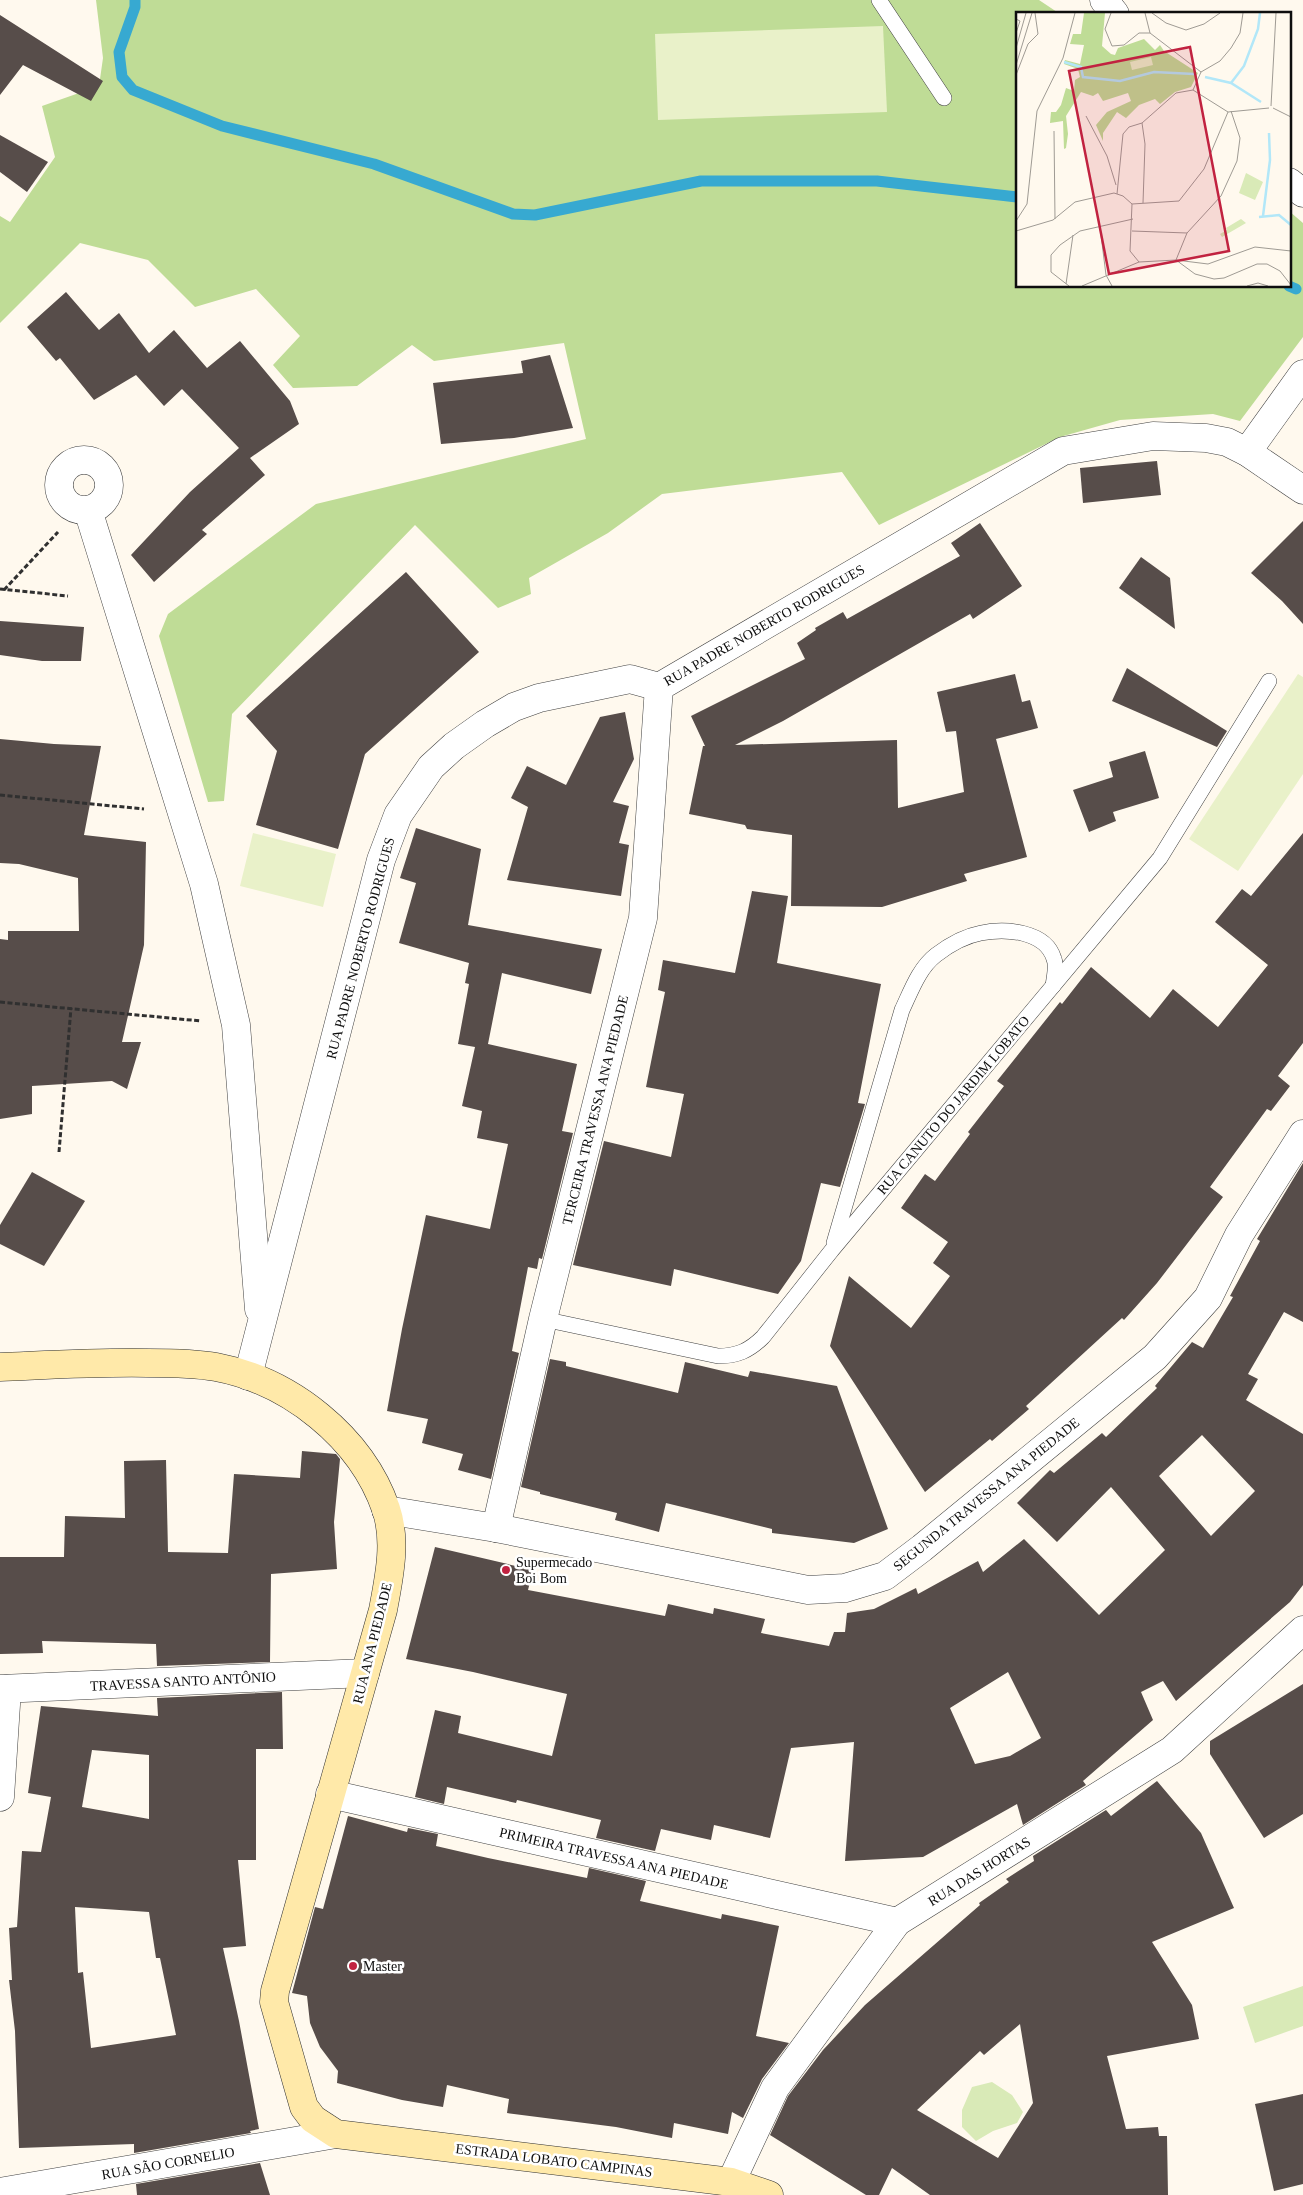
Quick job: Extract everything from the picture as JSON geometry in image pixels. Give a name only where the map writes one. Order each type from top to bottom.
[{"type":"main road","name":"RUA ANA PIEDADE","points":[[0,1367],[104,1362],[180,1363],[216,1367],[248,1376],[278,1389],[311,1410],[343,1438],[369,1474],[386,1510],[391,1544],[389,1578],[383,1610],[275,1991],[274,2002],[304,2107],[313,2119],[336,2134]]},
{"type":"main road","name":"ESTRADA LOBATO CAMPINAS","points":[[336,2134],[736,2188],[769,2195]]},
{"type":"street","points":[[1104,0],[1113,12]]},
{"type":"street","points":[[1290,183],[1303,194]]},
{"type":"street","points":[[1247,452],[1303,374]]},
{"type":"street","name":"RUA PADRE NOBERTO RODRIGUES","points":[[248,1376],[381,860],[398,815],[431,768],[454,746],[485,724],[514,707],[540,698],[630,679],[659,687],[1062,451],[1152,436],[1206,438],[1227,442],[1247,452],[1303,490]]},
{"type":"street","name":"RUA PADRE NOBERTO RODRIGUES","points":[[83,510],[204,884],[236,1025],[254,1261],[261,1327]]},
{"type":"street","name":"TERCEIRA TRAVESSA ANA PIEDADE","points":[[496,1528],[542,1319],[643,918],[659,687]]},
{"type":"street","name":"SEGUNDA TRAVESSA ANA PIEDADE","points":[[386,1510],[496,1528],[808,1590],[846,1588],[885,1576],[922,1548],[1155,1357],[1208,1298],[1239,1235],[1303,1134]]},
{"type":"street","name":"RUA DAS HORTAS","points":[[736,2188],[775,2088],[897,1922],[1166,1755],[1303,1630]]},
{"type":"street","name":"TRAVESSA SANTO ANTÔNIO","points":[[4,1689],[366,1673]]},
{"type":"street","points":[[0,1797],[4,1689]]},
{"type":"street","name":"PRIMEIRA TRAVESSA ANA PIEDADE","points":[[330,1794],[897,1922]]},
{"type":"street","name":"RUA SÃO CORNELIO","points":[[0,2192],[336,2134]]},
{"type":"lane","points":[[879,0],[944,98]]},
{"type":"lane","name":"RUA CANUTO DO JARDIM LOBATO","points":[[542,1319],[718,1356],[736,1354],[752,1347],[763,1337],[832,1250],[1160,858],[1269,681]]},
{"type":"lane","points":[[832,1250],[902,1010],[916,979],[935,956],[958,941],[980,933],[1006,930],[1031,935],[1048,945],[1055,960],[1053,986]]},
{"type":"path","points":[[2,590],[83,510]]},
{"type":"path","points":[[2,590],[68,596]]},
{"type":"path","points":[[0,795],[182,812]]},
{"type":"path","points":[[0,1002],[236,1025]]},
{"type":"path","points":[[59,1152],[71,1008]]},
{"type":"green space","points":[[96,0],[1039,0],[1057,12],[1016,12],[1016,288],[1290,288],[1290,212],[1303,223],[1303,337],[1240,421],[1213,414],[1120,420],[1060,437],[879,525],[842,472],[662,494],[608,533],[529,578],[531,594],[498,608],[415,525],[232,714],[224,801],[208,802],[159,636],[168,614],[316,504],[586,439],[564,343],[434,361],[412,345],[357,386],[293,388],[273,365],[300,336],[256,289],[195,307],[148,260],[80,243],[0,323],[0,216],[10,222],[55,157],[42,106],[99,86],[103,58]]},
{"type":"green space","points":[[883,26],[887,112],[658,120],[655,34]]},
{"type":"green space","points":[[1298,674],[1303,677],[1303,774],[1238,871],[1189,839]]},
{"type":"green space","points":[[253,833],[336,854],[323,907],[240,886]]},
{"type":"green space","points":[[1303,1986],[1303,2026],[1255,2043],[1243,2007]]},
{"type":"green space","points":[[992,2082],[1012,2095],[1023,2112],[1017,2123],[993,2131],[976,2141],[962,2127],[962,2110],[972,2087]]},
{"type":"building","points":[[0,15],[103,81],[91,101],[23,65],[0,95]]},
{"type":"building","points":[[0,135],[48,162],[27,192],[0,172]]},
{"type":"building","points":[[66,292],[99,330],[119,313],[149,353],[174,330],[207,368],[240,341],[290,401],[299,424],[250,458],[265,475],[202,530],[207,534],[154,582],[131,555],[190,492],[239,448],[182,389],[164,406],[136,375],[94,400],[60,358],[56,361],[27,327]]},
{"type":"building","points":[[550,355],[573,428],[514,438],[441,444],[433,383],[523,373],[521,361]]},
{"type":"building","points":[[1157,461],[1161,495],[1083,503],[1080,468]]},
{"type":"building","points":[[1303,521],[1303,624],[1282,601],[1251,573]]},
{"type":"building","points":[[980,523],[1022,586],[973,619],[970,614],[783,721],[735,745],[897,740],[898,808],[964,792],[956,731],[946,732],[937,692],[1015,674],[1022,702],[1030,700],[1038,728],[996,739],[1027,857],[964,874],[967,881],[882,907],[791,906],[792,835],[747,829],[745,825],[689,814],[703,746],[705,746],[691,716],[805,659],[797,643],[816,630],[815,628],[843,612],[847,619],[960,556],[951,543]]},
{"type":"building","points":[[1141,557],[1170,578],[1175,629],[1119,588]]},
{"type":"building","points":[[406,572],[479,652],[365,754],[338,849],[256,825],[277,751],[246,716]]},
{"type":"building","points":[[0,621],[84,627],[81,661],[42,661],[0,655]]},
{"type":"building","points":[[1127,668],[1227,731],[1217,747],[1112,701]]},
{"type":"building","points":[[625,712],[634,759],[613,802],[629,806],[619,843],[629,845],[621,896],[507,880],[528,807],[511,798],[527,766],[566,785],[600,717]]},
{"type":"building","points":[[0,739],[101,746],[84,835],[146,842],[144,945],[122,1042],[141,1042],[127,1089],[112,1081],[32,1086],[32,1114],[0,1119],[0,939],[8,940],[8,931],[79,931],[78,878],[19,864],[0,863]]},
{"type":"building","points":[[1145,751],[1159,798],[1113,812],[1116,821],[1089,832],[1073,790],[1113,777],[1109,762]]},
{"type":"building","points":[[416,828],[481,849],[468,925],[602,949],[591,994],[502,973],[488,1044],[577,1064],[562,1131],[573,1133],[542,1259],[539,1258],[537,1269],[528,1267],[512,1351],[519,1353],[491,1479],[458,1470],[463,1454],[422,1443],[428,1419],[387,1411],[426,1215],[490,1229],[508,1144],[477,1138],[482,1111],[462,1106],[475,1047],[458,1044],[469,984],[465,983],[469,963],[399,943],[416,883],[400,878]]},
{"type":"building","points":[[1303,833],[1303,1043],[1278,1076],[1290,1086],[1271,1111],[1267,1109],[1210,1187],[1223,1197],[1157,1283],[1124,1320],[1122,1318],[1026,1406],[1029,1409],[992,1441],[990,1439],[925,1492],[830,1346],[849,1276],[911,1328],[950,1276],[933,1263],[948,1242],[901,1208],[925,1174],[935,1181],[970,1134],[968,1132],[1004,1086],[997,1081],[1060,1002],[1062,1004],[1091,967],[1150,1018],[1173,989],[1218,1027],[1268,965],[1215,922],[1242,889],[1251,896]]},
{"type":"building","points":[[752,891],[788,896],[777,963],[881,984],[858,1103],[865,1104],[840,1187],[821,1183],[801,1261],[778,1294],[674,1269],[671,1286],[573,1265],[604,1141],[671,1157],[684,1094],[646,1087],[665,992],[658,990],[663,960],[735,973]]},
{"type":"building","points":[[1303,1163],[1303,1322],[1284,1312],[1248,1374],[1258,1379],[1246,1400],[1303,1434],[1303,1585],[1290,1602],[1176,1701],[1163,1681],[1141,1692],[1153,1720],[1083,1781],[1086,1785],[1023,1825],[1017,1804],[923,1857],[845,1861],[854,1742],[791,1748],[770,1838],[714,1825],[711,1840],[661,1829],[655,1851],[596,1838],[601,1820],[517,1800],[516,1803],[447,1787],[444,1804],[415,1797],[435,1710],[461,1716],[458,1733],[552,1756],[567,1694],[473,1672],[406,1659],[435,1547],[533,1570],[528,1590],[665,1616],[668,1604],[713,1614],[714,1608],[765,1619],[761,1633],[829,1646],[834,1632],[845,1632],[847,1613],[874,1609],[916,1588],[918,1594],[978,1561],[983,1572],[1024,1539],[1099,1615],[1165,1550],[1111,1487],[1057,1542],[1017,1503],[1050,1470],[1054,1473],[1102,1433],[1106,1437],[1157,1388],[1155,1386],[1192,1342],[1203,1348],[1233,1297],[1230,1296],[1260,1241],[1257,1239]],"holes":[[[1202,1435],[1255,1491],[1211,1536],[1159,1476]],[[1008,1672],[1041,1738],[1010,1756],[975,1764],[950,1708]]]},
{"type":"building","points":[[32,1172],[85,1201],[44,1266],[0,1244],[0,1225]]},
{"type":"building","points":[[550,1359],[566,1362],[566,1366],[678,1393],[685,1362],[748,1377],[750,1371],[837,1386],[888,1529],[854,1543],[772,1533],[772,1529],[666,1503],[659,1532],[615,1520],[617,1513],[540,1494],[540,1492],[521,1487]]},
{"type":"building","points":[[302,1451],[336,1454],[340,1459],[334,1522],[337,1569],[271,1574],[270,1662],[157,1666],[156,1644],[42,1641],[43,1653],[0,1654],[0,1557],[64,1557],[65,1516],[125,1518],[124,1461],[166,1460],[168,1552],[228,1553],[234,1474],[300,1478]]},
{"type":"building","points":[[1303,1684],[1303,1814],[1264,1838],[1210,1754],[1210,1741]]},
{"type":"building","points":[[282,1692],[283,1749],[256,1749],[256,1860],[238,1860],[246,1946],[223,1948],[259,2129],[250,2131],[251,2133],[134,2153],[134,2144],[19,2148],[15,2031],[9,1980],[12,1980],[9,1928],[17,1927],[22,1851],[41,1852],[51,1797],[28,1793],[41,1706],[158,1716],[157,1698]],"holes":[[[92,1750],[149,1755],[149,1819],[82,1807]],[[75,1907],[149,1912],[156,1958],[160,1958],[176,2035],[91,2048],[83,1972],[78,1973]]]},
{"type":"building","points":[[1157,1781],[1201,1833],[1234,1908],[1152,1942],[1192,2005],[1199,2039],[1107,2056],[1126,2129],[1158,2127],[1159,2136],[1167,2136],[1168,2195],[930,2195],[892,2168],[879,2195],[866,2195],[770,2135],[788,2096],[823,2050],[865,2005],[980,1905],[979,1903],[1009,1882],[1006,1879],[1034,1861],[1033,1856],[1106,1810],[1111,1816]],"holes":[[[1020,2024],[1033,2103],[998,2158],[917,2110],[980,2051],[984,2055]]]},
{"type":"building","points":[[348,1816],[407,1832],[408,1828],[438,1834],[436,1846],[488,1858],[587,1878],[589,1868],[646,1881],[640,1901],[721,1919],[722,1914],[779,1926],[756,2036],[789,2043],[762,2079],[743,2118],[732,2112],[728,2134],[674,2123],[672,2138],[616,2127],[507,2113],[509,2099],[447,2085],[443,2107],[402,2100],[337,2083],[338,2071],[320,2047],[310,2023],[307,1996],[292,1993],[315,1907],[323,1909]]},
{"type":"building","points":[[1303,2094],[1303,2184],[1274,2191],[1255,2104]]},
{"type":"building","points":[[260,2163],[270,2195],[137,2195],[136,2184]]},
{"type":"waterway","points":[[135,0],[135,7],[119,52],[122,77],[133,90],[222,126],[374,164],[513,214],[535,215],[701,181],[877,181],[1016,197]]},
{"type":"waterway","points":[[1290,286],[1296,289]]},
{"type":"place","name":"Supermecado Boi Bom","points":[[506,1570]]},
{"type":"place","name":"Master","points":[[353,1966]]}]
